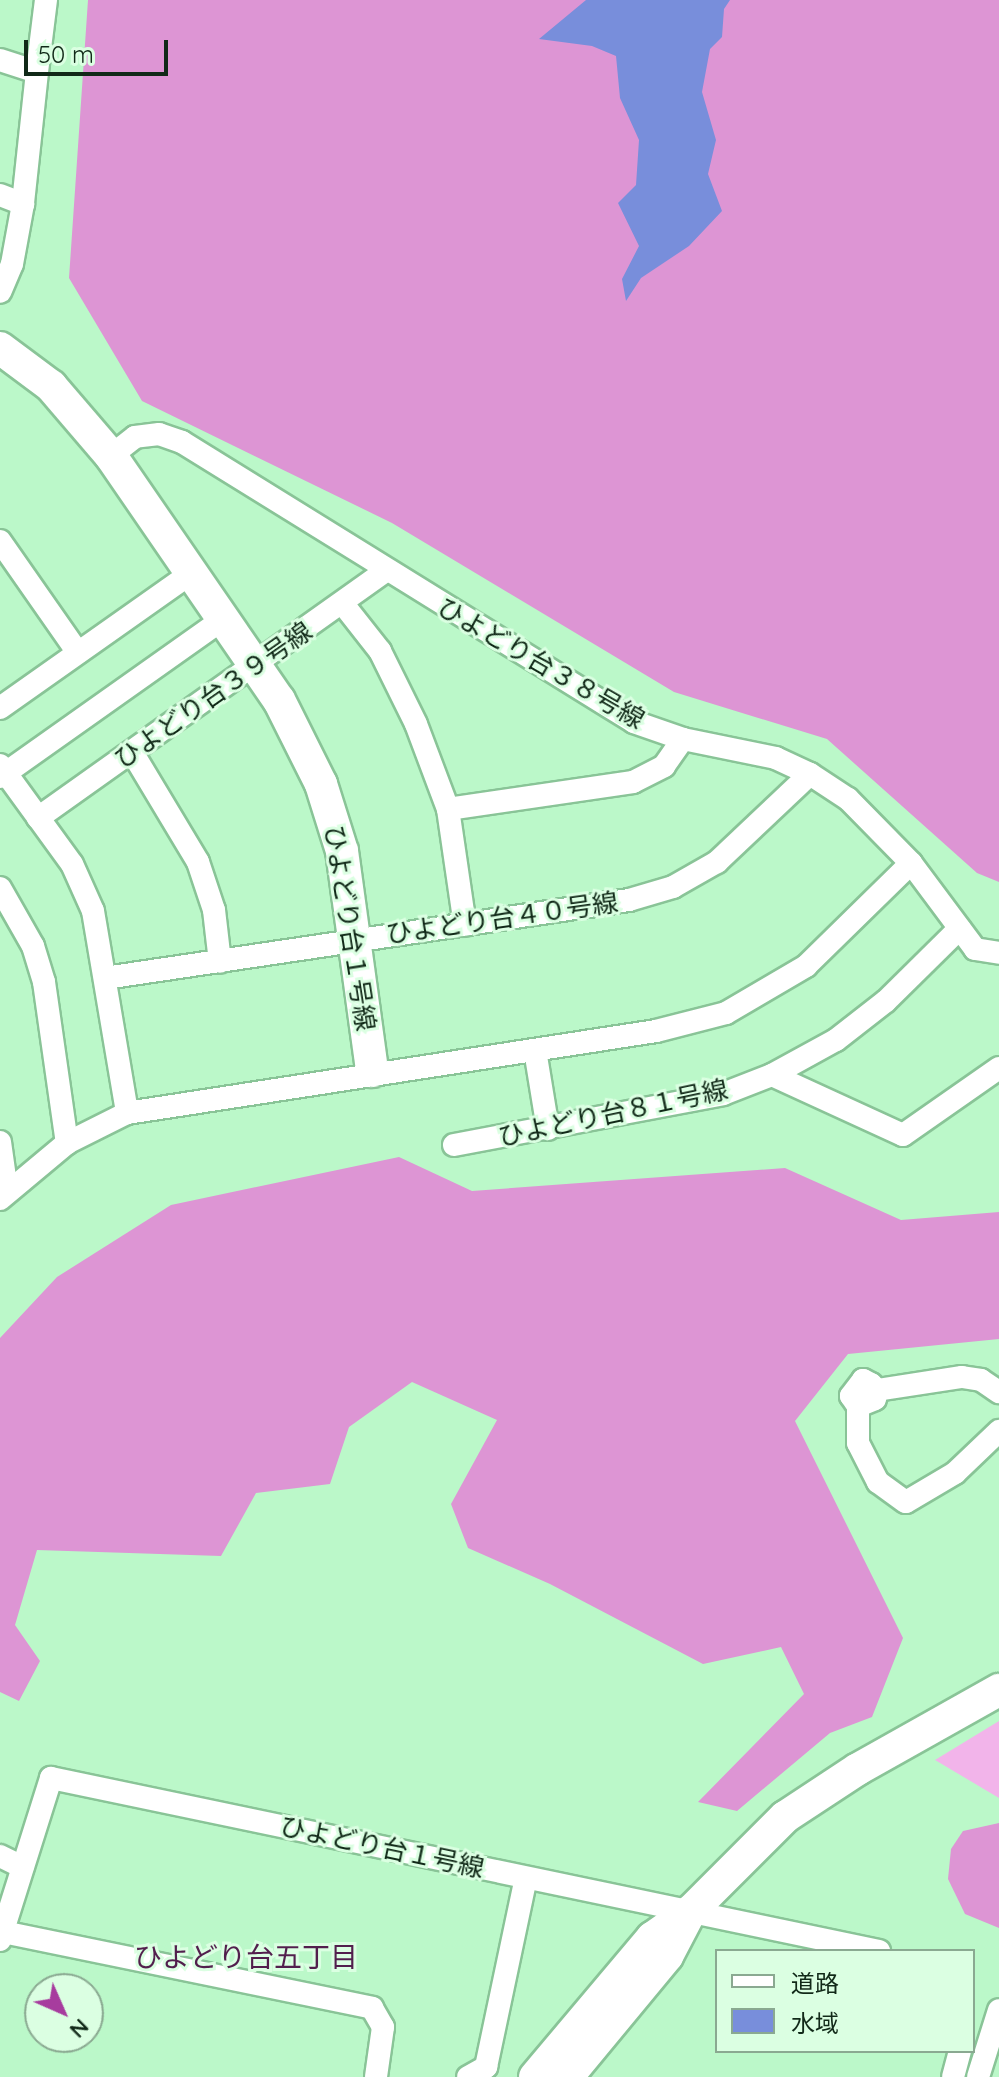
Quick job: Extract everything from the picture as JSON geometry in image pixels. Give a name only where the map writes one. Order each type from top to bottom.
[{"type":"street","points":[[0,292],[12,264],[23,204],[46,0]]},
{"type":"street","points":[[0,60],[37,72]]},
{"type":"street","points":[[0,195],[23,204]]},
{"type":"street","name":"ひよどり台１号線","points":[[0,348],[51,386],[111,456],[190,574],[255,663],[321,784],[342,851],[372,1071]]},
{"type":"street","name":"ひよどり台３８号線","points":[[111,456],[135,437],[159,434],[182,442],[634,722],[683,739],[776,758],[810,774],[848,799],[911,863],[975,949],[999,953]]},
{"type":"street","points":[[0,541],[78,653]]},
{"type":"street","name":"ひよどり台３９号線","points":[[38,818],[386,571]]},
{"type":"street","points":[[0,708],[190,574]]},
{"type":"street","points":[[343,604],[380,651],[416,724],[448,809],[465,925]]},
{"type":"street","points":[[127,1113],[93,911],[72,864],[2,772],[223,619]]},
{"type":"street","points":[[448,809],[633,782],[664,766],[683,739]]},
{"type":"street","points":[[132,752],[198,862],[214,910],[220,962]]},
{"type":"street","name":"ひよどり台４０号線","points":[[105,978],[629,900],[673,887],[717,862],[810,774]]},
{"type":"street","points":[[3,1196],[67,1143],[127,1113],[372,1071],[656,1031],[726,1013],[806,966],[911,863]]},
{"type":"street","points":[[0,888],[33,946],[44,982],[67,1143]]},
{"type":"street","name":"ひよどり台８１号線","points":[[454,1145],[723,1094],[772,1075],[836,1040],[886,1001],[959,929]]},
{"type":"street","points":[[535,1050],[548,1129]]},
{"type":"street","points":[[772,1075],[903,1135],[999,1068]]},
{"type":"street","points":[[0,1142],[3,1196]]},
{"type":"street","points":[[999,1392],[981,1380],[962,1377],[877,1390],[863,1380],[854,1387],[851,1396],[858,1406],[858,1443],[867,1464],[878,1482],[906,1502],[955,1473],[999,1431]]},
{"type":"street","points":[[535,2077],[652,1938],[692,1910],[785,1817],[858,1769],[999,1690]]},
{"type":"street","name":"ひよどり台１号線","points":[[1,1936],[51,1778],[870,1949]]},
{"type":"street","points":[[0,1856],[23,1867]]},
{"type":"street","points":[[468,2077],[486,2067],[526,1878]]},
{"type":"street","points":[[567,2077],[667,1956],[692,1910]]},
{"type":"street","points":[[1,1936],[372,2008],[383,2027],[378,2077]]},
{"type":"street","points":[[978,2077],[999,2010]]},
{"type":"street","points":[[953,2077],[959,2053]]},
{"type":"shaded area","points":[[88,0],[999,0],[999,882],[977,873],[827,739],[674,692],[392,523],[142,401],[69,278]]},
{"type":"shaded area","points":[[399,1157],[472,1191],[785,1168],[901,1220],[999,1212],[999,1339],[848,1354],[795,1421],[903,1638],[872,1717],[830,1733],[737,1811],[698,1802],[804,1694],[781,1647],[703,1664],[550,1584],[468,1548],[451,1504],[497,1420],[412,1382],[349,1427],[330,1484],[256,1493],[221,1556],[37,1550],[15,1625],[40,1661],[19,1701],[0,1692],[0,1338],[57,1277],[171,1205]]},
{"type":"shaded area","points":[[999,1721],[999,1798],[935,1760]]},
{"type":"shaded area","points":[[999,1823],[999,1928],[965,1914],[948,1879],[951,1849],[963,1831]]},
{"type":"water","points":[[586,0],[730,0],[724,9],[722,37],[710,49],[702,92],[716,140],[708,174],[722,211],[689,246],[641,278],[626,301],[622,279],[639,246],[618,203],[636,185],[639,140],[620,98],[616,56],[592,46],[539,39]]},
{"type":"district","name":"ひよどり台五丁目","points":[[246,1957]]}]
